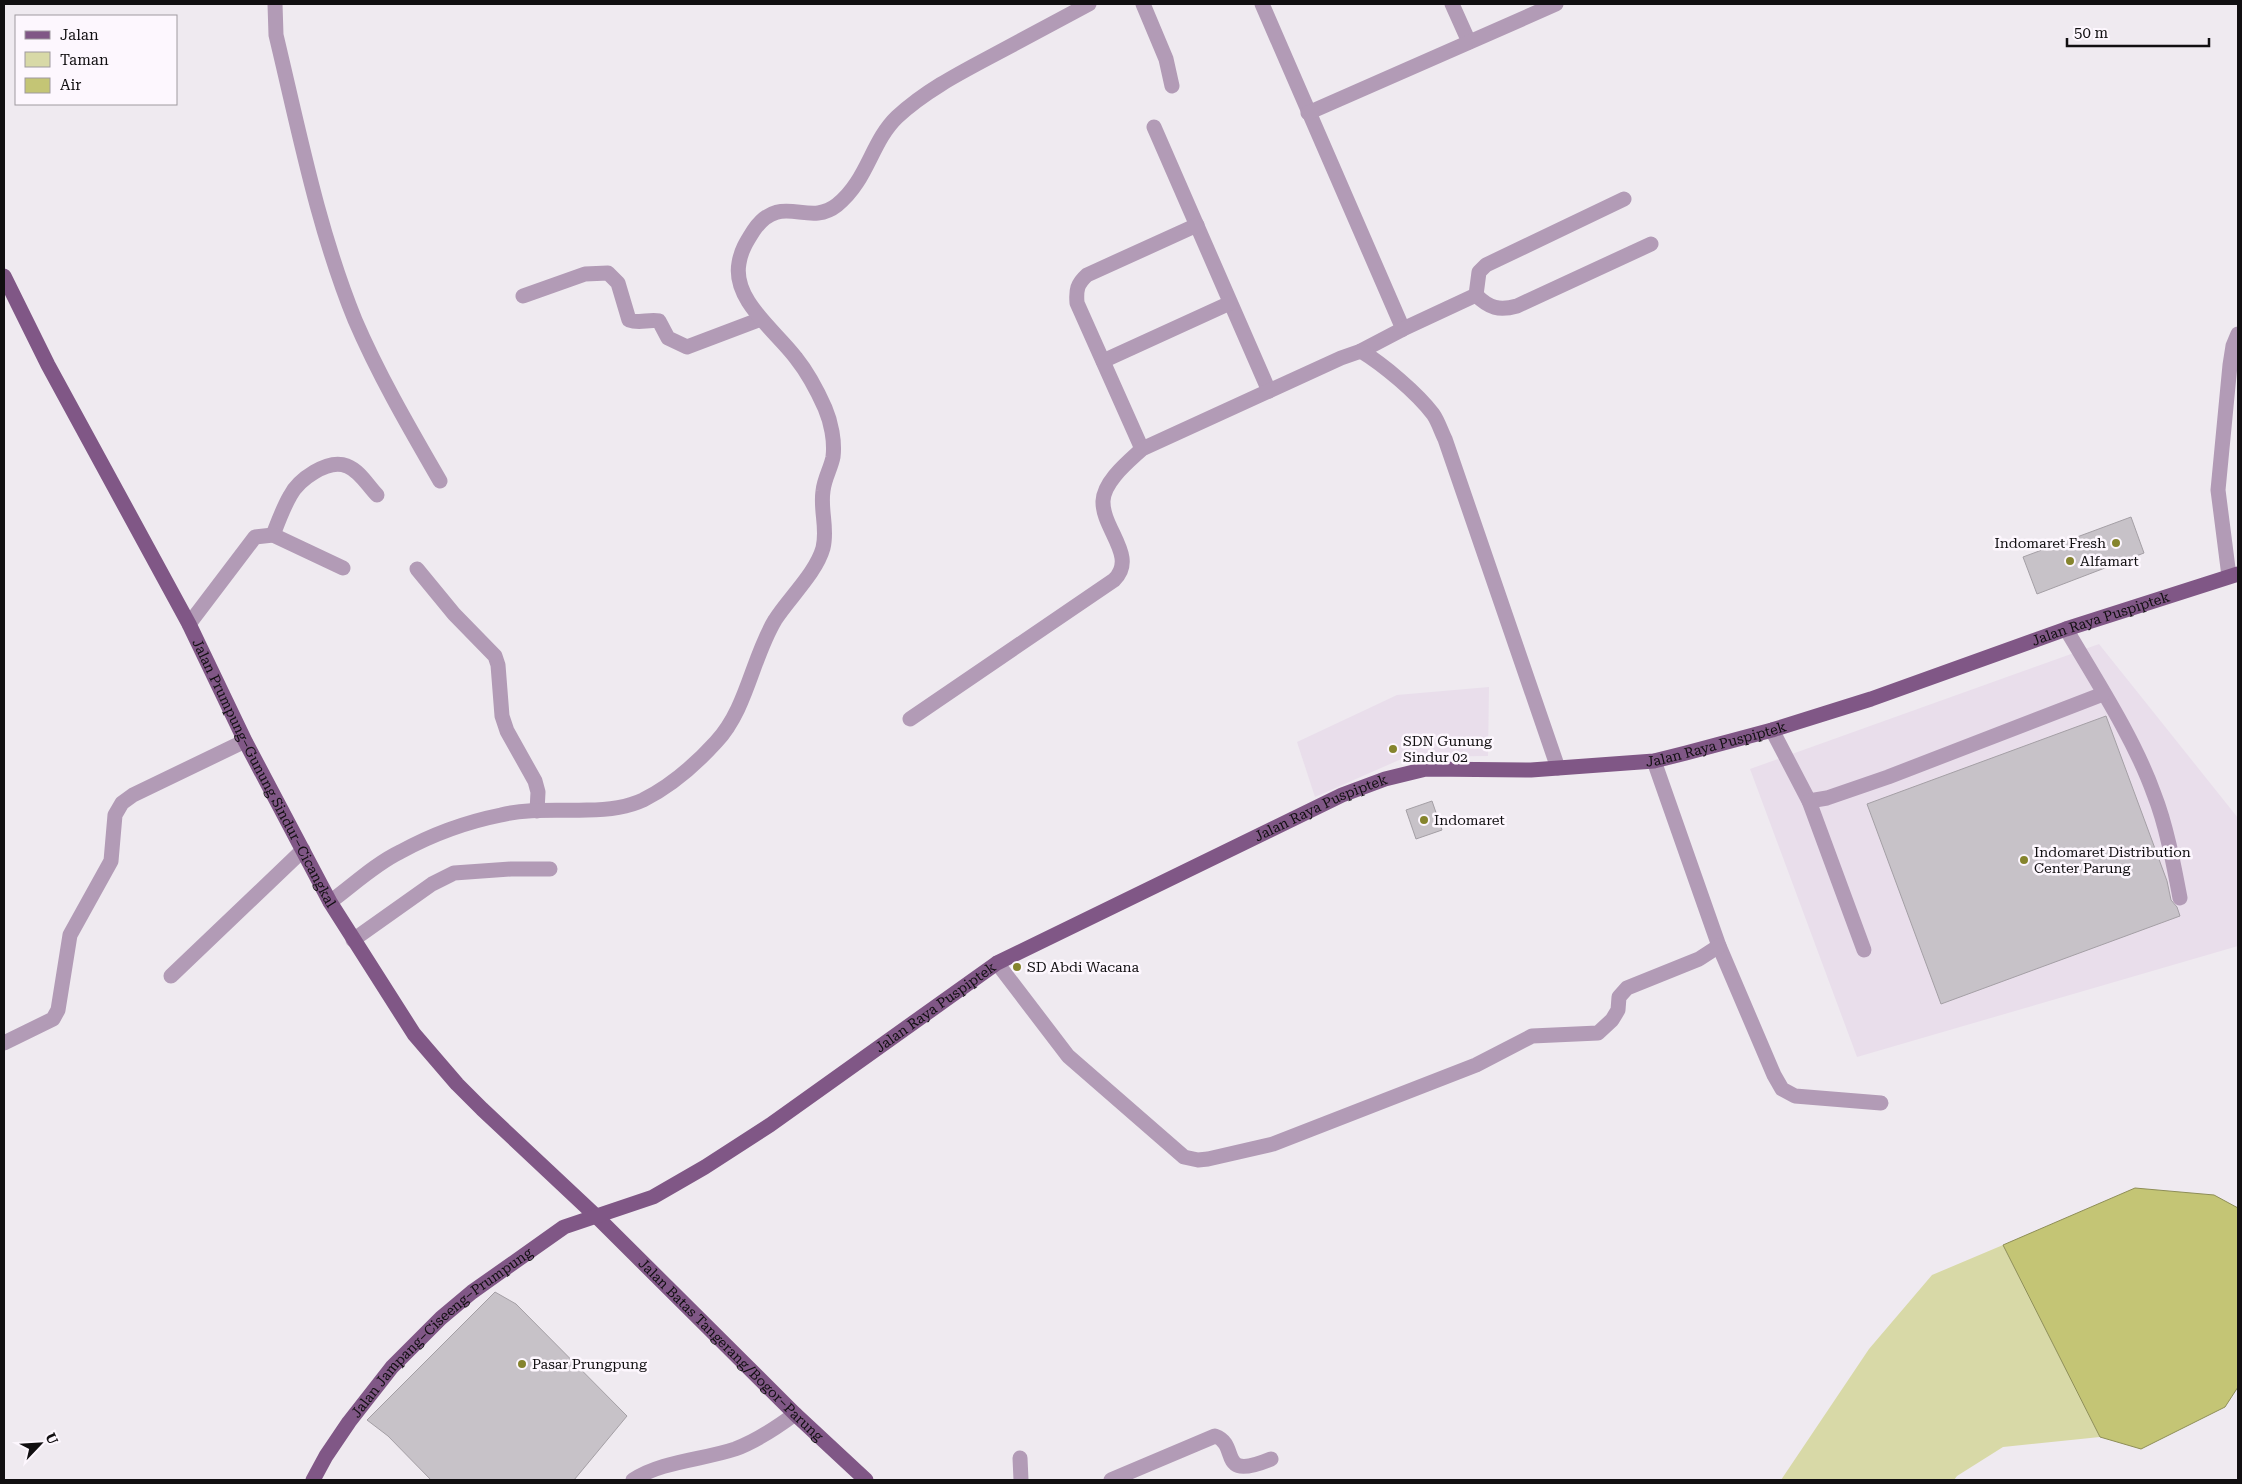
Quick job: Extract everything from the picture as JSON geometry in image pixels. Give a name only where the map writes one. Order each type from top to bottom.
[{"type":"main road","name":"Jalan Prumpung–Gunung Sindur–Cicangkal","points":[[4,276],[48,365],[188,624],[245,741],[330,902],[353,940],[403,1018],[433,1057],[482,1108],[597,1216]]},
{"type":"main road","name":"Jalan Raya Puspiptek","points":[[597,1216],[653,1197],[705,1167],[778,1119],[997,963],[1333,799],[1385,779],[1426,769],[1531,770],[1654,761],[1772,730],[1871,700],[2066,629],[2234,575]]},
{"type":"main road","name":"Jalan Batas Tangerang/Bogor–Parung","points":[[597,1216],[795,1414],[866,1480]]},
{"type":"main road","name":"Jalan Jampang–Ciseeng–Prumpung","points":[[313,1480],[326,1456],[349,1422],[392,1367],[440,1318],[472,1292],[564,1227],[597,1216]]},
{"type":"street","points":[[275,4],[276,35],[324,231],[338,274],[360,330],[406,421],[440,481]]},
{"type":"street","points":[[330,902],[397,853],[451,829],[503,814],[618,808],[641,801],[705,754],[720,738],[733,718],[774,622],[820,557],[826,534],[823,489],[833,457],[833,436],[827,412],[816,388],[796,357],[761,319],[743,292],[738,278],[739,263],[745,244],[758,224],[772,213],[785,209],[821,213],[833,208],[854,189],[882,136],[893,120],[906,109],[945,81],[1089,4]]},
{"type":"street","points":[[1143,4],[1166,59],[1172,86]]},
{"type":"street","points":[[1262,4],[1403,329]]},
{"type":"street","points":[[1452,4],[1468,42]]},
{"type":"street","points":[[1308,113],[1468,42],[1535,8],[1556,4]]},
{"type":"street","points":[[1154,127],[1269,391]]},
{"type":"street","points":[[1476,295],[1479,272],[1486,264],[1624,199]]},
{"type":"street","points":[[1142,449],[1077,302],[1076,292],[1078,283],[1087,275],[1197,225]]},
{"type":"street","points":[[1476,295],[1485,304],[1494,309],[1507,309],[1651,244]]},
{"type":"street","points":[[523,296],[585,274],[608,273],[618,283],[629,320],[637,323],[652,319],[659,321],[668,338],[687,347],[761,319]]},
{"type":"street","points":[[910,719],[1122,573],[1124,566],[1122,556],[1106,516],[1103,501],[1108,488],[1117,474],[1142,449],[1361,351],[1476,295]]},
{"type":"street","points":[[1103,361],[1230,303]]},
{"type":"street","points":[[2234,575],[2218,490],[2230,365],[2233,346],[2238,334]]},
{"type":"street","points":[[1361,351],[1375,359],[1415,394],[1434,416],[1445,439],[1558,768]]},
{"type":"street","points":[[273,535],[290,495],[313,473],[327,467],[338,464],[347,465],[356,471],[377,495]]},
{"type":"street","points":[[188,624],[256,537],[273,535],[343,568]]},
{"type":"street","points":[[417,569],[454,614],[495,656],[498,665],[502,716],[507,731],[536,781],[539,802],[537,811]]},
{"type":"street","points":[[2066,629],[2131,745],[2154,794],[2175,866],[2180,898]]},
{"type":"street","points":[[1809,801],[1826,798],[1888,777],[2103,694]]},
{"type":"street","points":[[1772,730],[1794,776],[1809,801],[1864,950]]},
{"type":"street","points":[[4,1043],[53,1019],[58,1010],[70,934],[111,862],[115,815],[122,803],[134,795],[245,741]]},
{"type":"street","points":[[1654,761],[1719,946],[1774,1075],[1782,1089],[1795,1096],[1881,1103]]},
{"type":"street","points":[[171,976],[303,850]]},
{"type":"street","points":[[353,940],[432,884],[454,873],[511,869],[550,869]]},
{"type":"street","points":[[997,963],[1068,1056],[1184,1157],[1198,1160],[1273,1144],[1476,1065],[1532,1036],[1598,1032],[1612,1020],[1618,1010],[1619,997],[1627,988],[1699,959],[1719,946]]},
{"type":"street","points":[[633,1480],[650,1471],[735,1449],[775,1430],[795,1414]]},
{"type":"street","points":[[1111,1480],[1215,1436],[1222,1440],[1232,1460],[1240,1466],[1250,1466],[1271,1459]]},
{"type":"street","points":[[1020,1458],[1021,1480]]},
{"type":"shaded area","points":[[2099,644],[2238,818],[2238,946],[1857,1057],[1750,769]]},
{"type":"shaded area","name":"SDN Gunung Sindur 02","points":[[1489,687],[1488,756],[1406,757],[1315,797],[1297,742],[1397,695]]},
{"type":"green space","points":[[2003,1245],[2100,1437],[2003,1447],[1957,1476],[1954,1480],[1781,1480],[1869,1349],[1932,1275]]},
{"type":"water","points":[[2135,1188],[2214,1195],[2238,1208],[2238,1387],[2225,1407],[2141,1449],[2100,1437],[2003,1245]]},
{"type":"building","points":[[2131,517],[2144,553],[2037,594],[2023,557]]},
{"type":"building","name":"Indomaret Distribution Center Parung","points":[[2106,716],[2167,881],[2171,900],[2177,907],[2180,916],[1941,1004],[1867,804]]},
{"type":"building","name":"Indomaret","points":[[1432,801],[1442,830],[1416,839],[1406,810]]},
{"type":"building","points":[[495,1292],[516,1304],[627,1416],[574,1480],[431,1480],[388,1436],[367,1420]]},
{"type":"place","name":"Indomaret Fresh","points":[[2116,543]]},
{"type":"place","name":"Alfamart","points":[[2070,561]]},
{"type":"place","name":"SDN Gunung Sindur 02","points":[[1393,749]]},
{"type":"place","name":"Indomaret","points":[[1424,820]]},
{"type":"place","name":"Indomaret Distribution Center Parung","points":[[2024,860]]},
{"type":"place","name":"SD Abdi Wacana","points":[[1017,967]]},
{"type":"place","name":"Pasar Prungpung","points":[[522,1364]]}]
